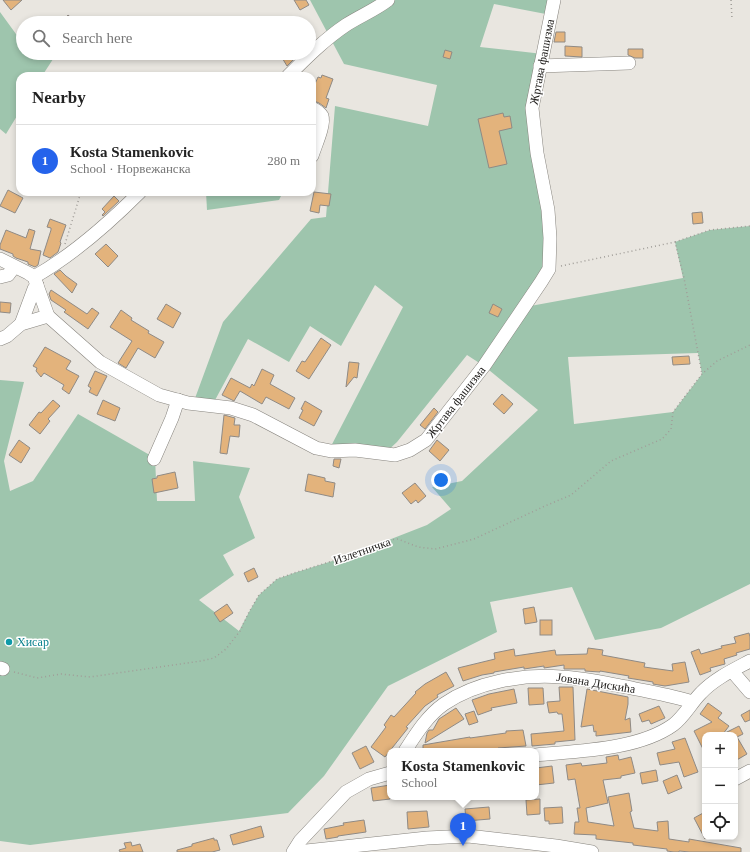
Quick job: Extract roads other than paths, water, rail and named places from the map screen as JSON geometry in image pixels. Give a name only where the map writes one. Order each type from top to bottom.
[{"type":"street","points":[[316,50],[346,25],[377,8],[388,0]]},
{"type":"street","name":"Жртава фашизма","points":[[36,281],[48,316],[100,362],[160,395],[188,403],[231,408],[252,415],[316,448],[331,450],[355,450],[395,455],[410,450],[426,440],[439,425],[484,366],[542,282],[549,269],[550,238],[548,210],[537,153],[532,108],[554,0]]},
{"type":"street","points":[[292,72],[305,60]]},
{"type":"street","points":[[540,66],[629,63]]},
{"type":"street","points":[[316,110],[322,117],[322,125],[316,144]]},
{"type":"street","points":[[21,324],[36,281],[113,219],[136,196]]},
{"type":"street","points":[[0,259],[28,273],[36,281]]},
{"type":"street","points":[[0,278],[8,275],[14,267]]},
{"type":"street","points":[[0,339],[7,336],[21,324],[48,316]]},
{"type":"street","points":[[154,459],[172,418],[178,400]]},
{"type":"street","points":[[539,756],[609,747],[642,739],[666,730],[674,724],[692,702],[710,685],[750,661]]},
{"type":"street","points":[[732,671],[750,692]]},
{"type":"street","name":"Јована Дискића","points":[[407,748],[426,721],[443,705],[466,692],[507,680],[540,676],[578,678],[692,702]]},
{"type":"street","points":[[738,777],[750,771]]},
{"type":"street","points":[[293,852],[300,841],[346,792],[369,779],[387,773]]},
{"type":"street","points":[[297,852],[427,838],[468,836],[548,845],[592,852]]},
{"type":"street","points":[[341,848],[355,852]]},
{"type":"place","name":"Хисар","points":[[9,642]]},
{"type":"place","name":"Kosta Stamenkovic","points":[[463,846]]}]
